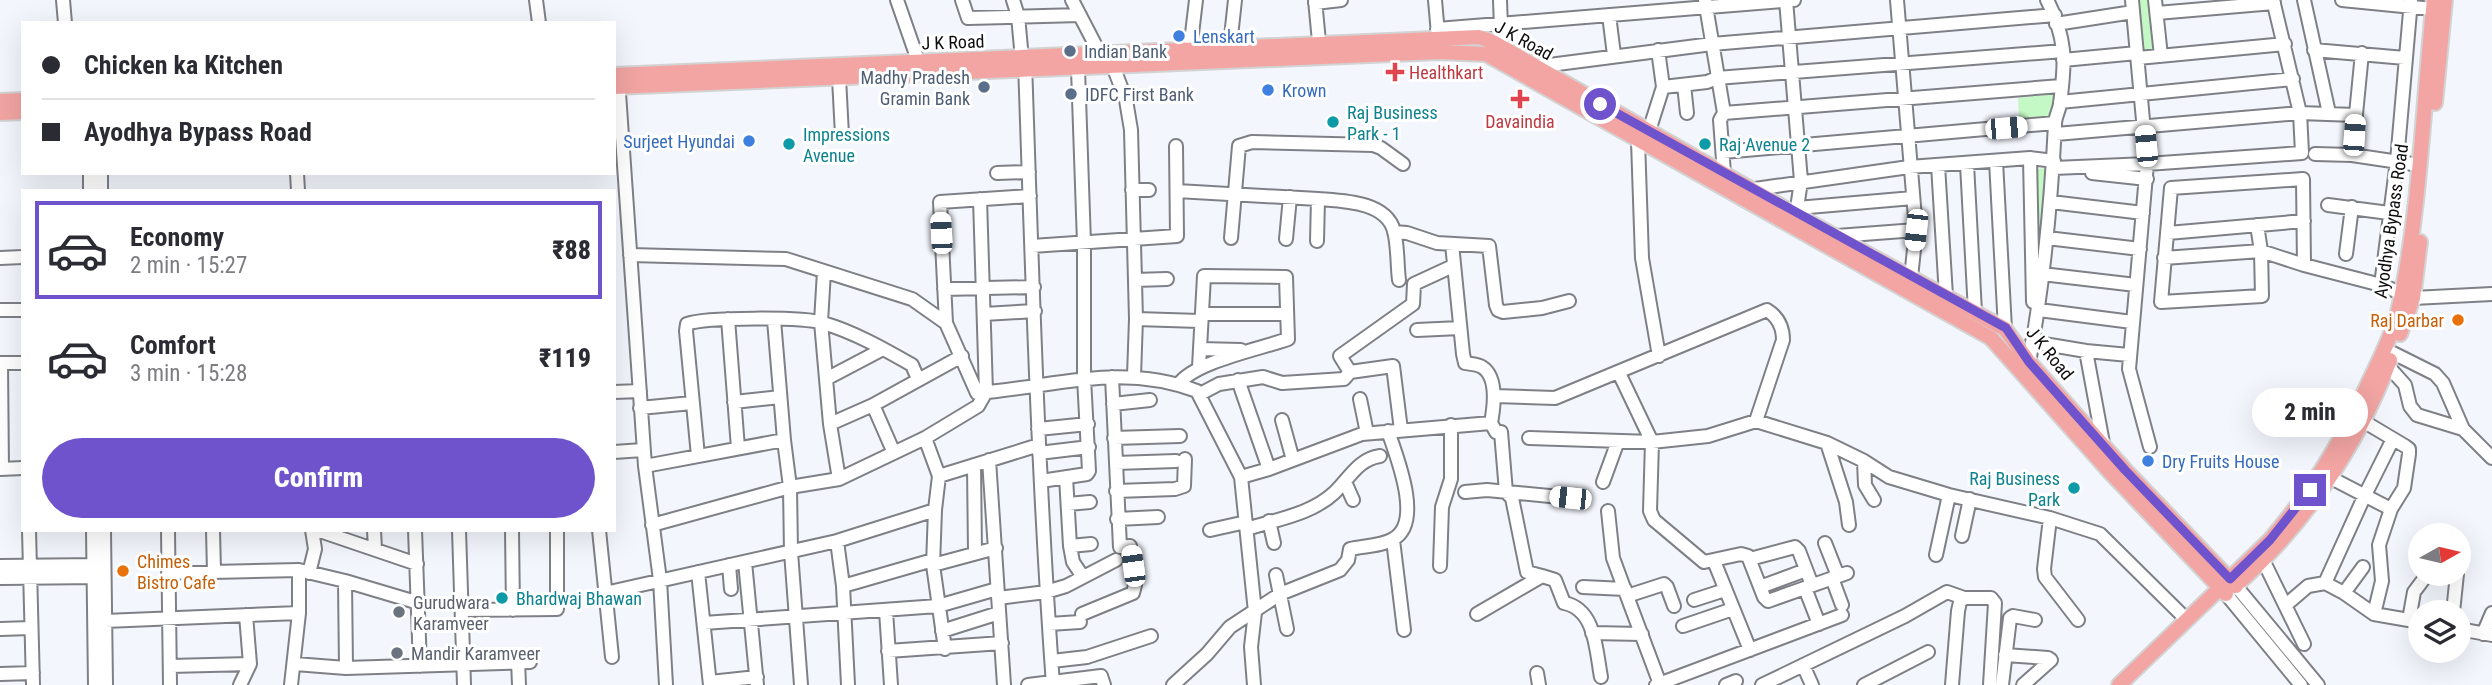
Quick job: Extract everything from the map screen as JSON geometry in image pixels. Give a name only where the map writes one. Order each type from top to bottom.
[{"type":"main road","name":"Ayodhya Bypass Road","points":[[2133,685],[2228,587],[2310,490],[2348,429],[2380,360],[2398,310],[2407,296],[2419,165],[2439,5]]},
{"type":"main road","name":"Ayodhya Bypass Road","points":[[2119,685],[2187,620],[2263,560],[2298,522],[2331,478],[2363,421],[2390,360],[2407,296],[2439,5]]},
{"type":"main road","name":"J K Road","points":[[1320,51],[1438,34],[1482,46],[1534,67],[1644,134],[1755,190],[1991,338],[2026,377],[2050,394],[2103,443],[2228,587]]},
{"type":"main road","name":"J K Road","points":[[1024,63],[1079,69],[1190,57],[1320,51],[1439,52],[1482,46]]},
{"type":"main road","name":"J K Road","points":[[616,81],[921,69],[1024,63],[1100,54],[1190,57]]},
{"type":"main road","name":"J K Road","points":[[1503,55],[1644,134],[2006,328],[2050,394],[2110,472],[2228,587]]},
{"type":"main road","name":"J K Road","points":[[616,81],[839,78],[921,69]]},
{"type":"main road","points":[[0,101],[21,100]]},
{"type":"main road","points":[[0,113],[21,112]]},
{"type":"street","points":[[63,0],[65,21]]},
{"type":"street","points":[[536,0],[539,21]]},
{"type":"street","points":[[897,0],[921,69]]},
{"type":"street","points":[[962,0],[968,18],[1080,15]]},
{"type":"street","points":[[1013,0],[1018,16],[1024,63],[1038,429],[1053,684]]},
{"type":"street","points":[[1072,0],[1100,54]]},
{"type":"street","points":[[1080,0],[1089,33]]},
{"type":"street","points":[[1190,57],[1196,0]]},
{"type":"street","points":[[1229,55],[1235,0]]},
{"type":"street","points":[[1320,51],[1315,1],[1341,0]]},
{"type":"street","points":[[1434,0],[1438,34],[1502,24],[1705,4],[1794,0]]},
{"type":"street","points":[[1500,0],[1503,55]]},
{"type":"street","points":[[1786,0],[1801,181],[1791,213],[1913,198]]},
{"type":"street","points":[[1897,0],[1916,230],[1911,278]]},
{"type":"street","points":[[2026,377],[2039,310],[2048,238],[2063,55],[2056,19],[2047,0]]},
{"type":"street","points":[[2304,0],[2329,113]]},
{"type":"street","points":[[2342,0],[2439,5]]},
{"type":"street","points":[[2054,164],[2147,164],[2302,153],[2300,113],[2274,2],[2156,6],[2161,56]]},
{"type":"street","points":[[2381,285],[2397,161],[2411,3]]},
{"type":"street","points":[[1705,4],[1724,113],[1720,120],[1724,173]]},
{"type":"street","points":[[1534,67],[1712,44],[2056,19],[2132,6],[2147,179],[2129,369],[2150,447]]},
{"type":"street","points":[[1609,15],[1614,55]]},
{"type":"street","points":[[1663,87],[1707,82],[1717,78],[1791,71],[2063,55],[2161,56],[2285,44]]},
{"type":"street","points":[[1657,50],[1663,87],[1644,134],[1642,258],[1659,356]]},
{"type":"street","points":[[2314,50],[2405,58]]},
{"type":"street","points":[[2352,155],[2362,53]]},
{"type":"street","points":[[1113,66],[1126,100],[1131,130],[1136,319],[1134,376]]},
{"type":"street","points":[[1041,481],[1088,473],[1079,69]]},
{"type":"street","points":[[839,78],[842,135]]},
{"type":"street","points":[[2060,102],[2293,79]]},
{"type":"street","points":[[616,81],[643,450],[660,580],[666,685]]},
{"type":"street","points":[[1684,85],[1687,113]]},
{"type":"street","points":[[1724,113],[2061,86]]},
{"type":"street","points":[[1723,152],[1798,144],[2055,128],[2144,128],[2300,113],[2355,115]]},
{"type":"street","points":[[1231,238],[1239,146],[1252,142],[1373,145],[1403,164]]},
{"type":"street","points":[[1032,246],[1177,236],[1176,146]]},
{"type":"street","points":[[2315,154],[2352,155],[2419,165]]},
{"type":"street","points":[[1755,190],[1801,181],[1909,167],[2030,158],[2147,179]]},
{"type":"street","points":[[2030,158],[2033,336]]},
{"type":"street","points":[[1996,161],[2006,328]]},
{"type":"street","points":[[1967,164],[1975,312]]},
{"type":"street","points":[[1938,165],[1946,296]]},
{"type":"street","points":[[997,173],[1029,172]]},
{"type":"street","points":[[2257,225],[2261,251],[2262,296],[2161,302],[2171,188],[2303,179],[2304,265]]},
{"type":"street","points":[[1132,190],[1149,190]]},
{"type":"street","points":[[1177,191],[1363,203],[1386,217],[1394,232],[1399,280]]},
{"type":"street","points":[[1030,196],[940,202],[946,323],[977,393],[1084,379],[1134,376],[1179,384],[1200,394],[1241,477],[1255,612],[1251,647],[1254,685]]},
{"type":"street","points":[[1286,239],[1290,197]]},
{"type":"street","points":[[652,525],[790,487],[839,479],[925,438],[978,406],[986,392],[980,199]]},
{"type":"street","points":[[1317,241],[1318,199]]},
{"type":"street","points":[[2051,202],[2143,213]]},
{"type":"street","points":[[2328,205],[2389,213]]},
{"type":"street","points":[[2346,254],[2352,207]]},
{"type":"street","points":[[2168,233],[2304,221]]},
{"type":"street","points":[[1837,236],[1916,230]]},
{"type":"street","points":[[1394,232],[1407,233],[1431,242],[1489,246],[1496,305],[1498,310],[1503,312],[1542,309],[1569,301]]},
{"type":"street","points":[[2048,238],[2140,250]]},
{"type":"street","points":[[1452,244],[1465,363],[1479,365],[1485,369],[1495,396],[1491,423],[1496,432],[1501,432],[1506,492],[1512,498],[1527,572],[1555,580],[1564,603],[1571,604],[1584,614],[1592,633],[1601,677]]},
{"type":"street","points":[[2164,258],[2261,251],[2381,285],[2407,296],[2492,294]]},
{"type":"street","points":[[630,255],[786,259],[912,299],[946,323]]},
{"type":"street","points":[[0,258],[21,257]]},
{"type":"street","points":[[1350,372],[1340,356],[1413,304],[1414,284],[1453,266]]},
{"type":"street","points":[[824,271],[821,322],[830,424],[839,479]]},
{"type":"street","points":[[2042,274],[2136,285]]},
{"type":"street","points":[[1179,384],[1199,367],[1288,340],[1286,277],[1204,276],[1199,367]]},
{"type":"street","points":[[1135,280],[1167,279]]},
{"type":"street","points":[[944,289],[1034,287]]},
{"type":"street","points":[[0,310],[21,310]]},
{"type":"street","points":[[1495,396],[1555,398],[1767,310],[1783,328],[1783,340],[1756,421]]},
{"type":"street","points":[[2039,310],[2132,322]]},
{"type":"street","points":[[984,314],[1035,311]]},
{"type":"street","points":[[1136,319],[1287,314]]},
{"type":"street","points":[[728,319],[738,447]]},
{"type":"street","points":[[698,456],[687,324],[694,321],[728,319],[821,322],[912,365],[918,379]]},
{"type":"street","points":[[774,320],[790,487],[801,685]]},
{"type":"street","points":[[1417,330],[1460,328]]},
{"type":"street","points":[[2033,336],[2086,351],[2129,355]]},
{"type":"street","points":[[826,379],[883,349]]},
{"type":"street","points":[[1200,349],[1256,351]]},
{"type":"street","points":[[2086,351],[2103,443]]},
{"type":"street","points":[[830,424],[873,405],[962,356]]},
{"type":"street","points":[[2390,360],[2405,385],[2412,410],[2417,415],[2463,429]]},
{"type":"street","points":[[2390,360],[2435,374],[2443,383],[2463,429],[2492,458]]},
{"type":"street","points":[[21,363],[0,363],[1,469],[21,468]]},
{"type":"street","points":[[1173,685],[1207,654],[1230,627],[1280,594],[1340,570],[1348,560],[1350,549],[1393,540],[1406,522],[1405,482],[1394,430],[1393,366],[1350,372],[1344,379],[1282,383],[1263,377],[1238,380],[1219,384],[1200,394]]},
{"type":"street","points":[[1619,373],[1652,442],[1651,515],[1704,562],[1741,554],[1750,559],[1768,601],[1839,576]]},
{"type":"street","points":[[1049,624],[1081,618],[1133,593],[1135,585],[1130,547],[1120,547],[1117,519],[1112,377]]},
{"type":"street","points":[[1238,380],[1269,469]]},
{"type":"street","points":[[616,392],[640,391]]},
{"type":"street","points":[[734,402],[780,397]]},
{"type":"street","points":[[1360,399],[1367,433]]},
{"type":"street","points":[[1113,404],[1150,400]]},
{"type":"street","points":[[640,408],[692,403]]},
{"type":"street","points":[[873,405],[894,453]]},
{"type":"street","points":[[1282,420],[1293,460]]},
{"type":"street","points":[[1529,438],[1652,442],[1708,436],[1756,421],[1827,443],[1889,477],[1949,495],[2050,518],[2099,534],[2187,620]]},
{"type":"street","points":[[2363,421],[2409,449],[2405,482],[2391,509],[2379,545],[2382,581],[2374,614]]},
{"type":"street","points":[[1241,477],[1367,433],[1491,423]]},
{"type":"street","points":[[1038,429],[1088,424]]},
{"type":"street","points":[[1440,566],[1442,508],[1451,479],[1451,425]]},
{"type":"street","points":[[1114,438],[1180,436]]},
{"type":"street","points":[[925,438],[939,476],[933,562],[945,649]]},
{"type":"street","points":[[2325,583],[2393,439]]},
{"type":"street","points":[[645,466],[784,440]]},
{"type":"street","points":[[1603,482],[1618,441]]},
{"type":"street","points":[[1827,443],[1846,502],[1849,525]]},
{"type":"street","points":[[939,476],[989,460],[1039,449],[1089,451],[1115,458],[1181,460],[1184,486],[1175,489],[1116,491]]},
{"type":"street","points":[[616,452],[643,450]]},
{"type":"street","points":[[1210,530],[1246,526],[1316,508],[1345,482],[1361,462],[1380,456]]},
{"type":"street","points":[[989,460],[998,594],[993,615]]},
{"type":"street","points":[[1864,461],[1865,485],[1874,500]]},
{"type":"street","points":[[974,465],[975,553]]},
{"type":"street","points":[[1066,477],[1070,547],[1073,562],[1083,577]]},
{"type":"street","points":[[2331,478],[2391,509]]},
{"type":"street","points":[[1345,482],[1353,500]]},
{"type":"street","points":[[1465,492],[1506,492],[1570,498]]},
{"type":"street","points":[[1936,555],[1949,495]]},
{"type":"street","points":[[1962,536],[1970,499]]},
{"type":"street","points":[[1068,503],[1090,502]]},
{"type":"street","points":[[605,593],[837,541],[935,510]]},
{"type":"street","points":[[1608,511],[1613,558],[1658,684],[1819,624],[1842,610],[1839,576],[1825,543]]},
{"type":"street","points":[[1117,519],[1158,517]]},
{"type":"street","points":[[2050,518],[2045,577],[2078,620]]},
{"type":"street","points":[[1269,521],[1273,543]]},
{"type":"street","points":[[0,674],[33,679],[29,532]]},
{"type":"street","points":[[93,532],[105,621],[106,685]]},
{"type":"street","points":[[95,685],[98,571],[104,532]]},
{"type":"street","points":[[168,532],[170,685]]},
{"type":"street","points":[[213,532],[214,572]]},
{"type":"street","points":[[291,685],[304,571],[315,549],[314,532]]},
{"type":"street","points":[[320,532],[417,564]]},
{"type":"street","points":[[374,532],[375,550]]},
{"type":"street","points":[[415,532],[420,666]]},
{"type":"street","points":[[459,532],[464,685]]},
{"type":"street","points":[[512,532],[513,610]]},
{"type":"street","points":[[462,610],[557,609],[556,532]]},
{"type":"street","points":[[599,532],[612,657]]},
{"type":"street","points":[[1393,540],[1404,630]]},
{"type":"street","points":[[837,541],[848,685]]},
{"type":"street","points":[[1070,547],[1091,544]]},
{"type":"street","points":[[1750,559],[1795,547],[1806,570],[1819,624]]},
{"type":"street","points":[[842,586],[996,548]]},
{"type":"street","points":[[704,623],[938,606],[982,593],[1046,592],[1116,560]]},
{"type":"street","points":[[2263,560],[2287,604],[2304,644]]},
{"type":"street","points":[[1714,561],[1749,650]]},
{"type":"street","points":[[698,572],[710,684],[757,681],[745,562]]},
{"type":"street","points":[[729,565],[731,589]]},
{"type":"street","points":[[0,566],[30,572]]},
{"type":"street","points":[[2344,593],[2363,567]]},
{"type":"street","points":[[1760,587],[1806,570]]},
{"type":"street","points":[[0,578],[30,572],[98,571]]},
{"type":"street","points":[[168,572],[304,571],[419,603]]},
{"type":"street","points":[[1276,575],[1287,629]]},
{"type":"street","points":[[1476,614],[1542,576]]},
{"type":"street","points":[[345,581],[346,668]]},
{"type":"street","points":[[2287,604],[2308,586],[2325,583],[2374,614],[2408,620]]},
{"type":"street","points":[[1583,587],[1626,593],[1664,584],[1674,606]]},
{"type":"street","points":[[2228,587],[2301,685]]},
{"type":"street","points":[[2228,587],[2318,685]]},
{"type":"street","points":[[1694,600],[1725,590]]},
{"type":"street","points":[[1762,685],[1905,616],[1947,592],[1964,598],[1991,598],[1995,603],[1990,685]]},
{"type":"street","points":[[982,593],[1002,643],[1004,685]]},
{"type":"street","points":[[1952,685],[1958,611],[1960,601],[1964,598]]},
{"type":"street","points":[[1683,626],[1733,609]]},
{"type":"street","points":[[886,611],[891,685]]},
{"type":"street","points":[[105,621],[299,613]]},
{"type":"street","points":[[2487,635],[2492,613]]},
{"type":"street","points":[[240,685],[250,664],[246,615]]},
{"type":"street","points":[[942,631],[993,615]]},
{"type":"street","points":[[2002,685],[2010,618],[2013,616],[2035,620]]},
{"type":"street","points":[[0,629],[32,628]]},
{"type":"street","points":[[1592,633],[1642,634]]},
{"type":"street","points":[[1052,661],[1087,657],[1151,636]]},
{"type":"street","points":[[888,651],[1002,643]]},
{"type":"street","points":[[1864,685],[1928,652]]},
{"type":"street","points":[[2005,655],[2051,660],[2023,685]]},
{"type":"street","points":[[1087,657],[1089,678]]},
{"type":"street","points":[[295,664],[346,668],[524,661],[519,685]]},
{"type":"street","points":[[170,666],[250,664]]},
{"type":"street","points":[[1803,666],[1812,685]]},
{"type":"street","points":[[1028,685],[1101,676],[1104,685]]},
{"type":"green space","points":[[2137,0],[2153,0],[2156,51],[2144,52]]},
{"type":"green space","points":[[2056,94],[2052,118],[2019,119],[2018,98]]},
{"type":"green space","points":[[2049,168],[2035,304],[2033,169]]},
{"type":"place","name":"Lenskart","points":[[1179,36]]},
{"type":"place","name":"Indian Bank","points":[[1070,51]]},
{"type":"place","name":"Healthkart","points":[[1395,72]]},
{"type":"place","name":"Madhy Pradesh Gramin Bank","points":[[984,87]]},
{"type":"place","name":"Krown","points":[[1268,90]]},
{"type":"place","name":"IDFC First Bank","points":[[1071,94]]},
{"type":"place","name":"Davaindia","points":[[1520,99]]},
{"type":"place","name":"Raj Business Park - 1","points":[[1333,122]]},
{"type":"place","name":"Surjeet Hyundai","points":[[749,141]]},
{"type":"place","name":"Impressions Avenue","points":[[789,144]]},
{"type":"place","name":"Raj Avenue 2","points":[[1705,144]]},
{"type":"place","name":"Raj Darbar","points":[[2458,320]]},
{"type":"place","name":"Dry Fruits House","points":[[2148,461]]},
{"type":"place","name":"Raj Business Park","points":[[2074,488]]},
{"type":"place","name":"Chimes Bistro Cafe","points":[[123,571]]},
{"type":"place","name":"Bhardwaj Bhawan","points":[[502,598]]},
{"type":"place","name":"Gurudwara Karamveer","points":[[399,612]]},
{"type":"place","name":"Mandir Karamveer","points":[[397,653]]},
{"type":"route","points":[[1600,104],[1911,278],[2006,328],[2029,362],[2125,470],[2230,579],[2270,540],[2310,490]]}]
